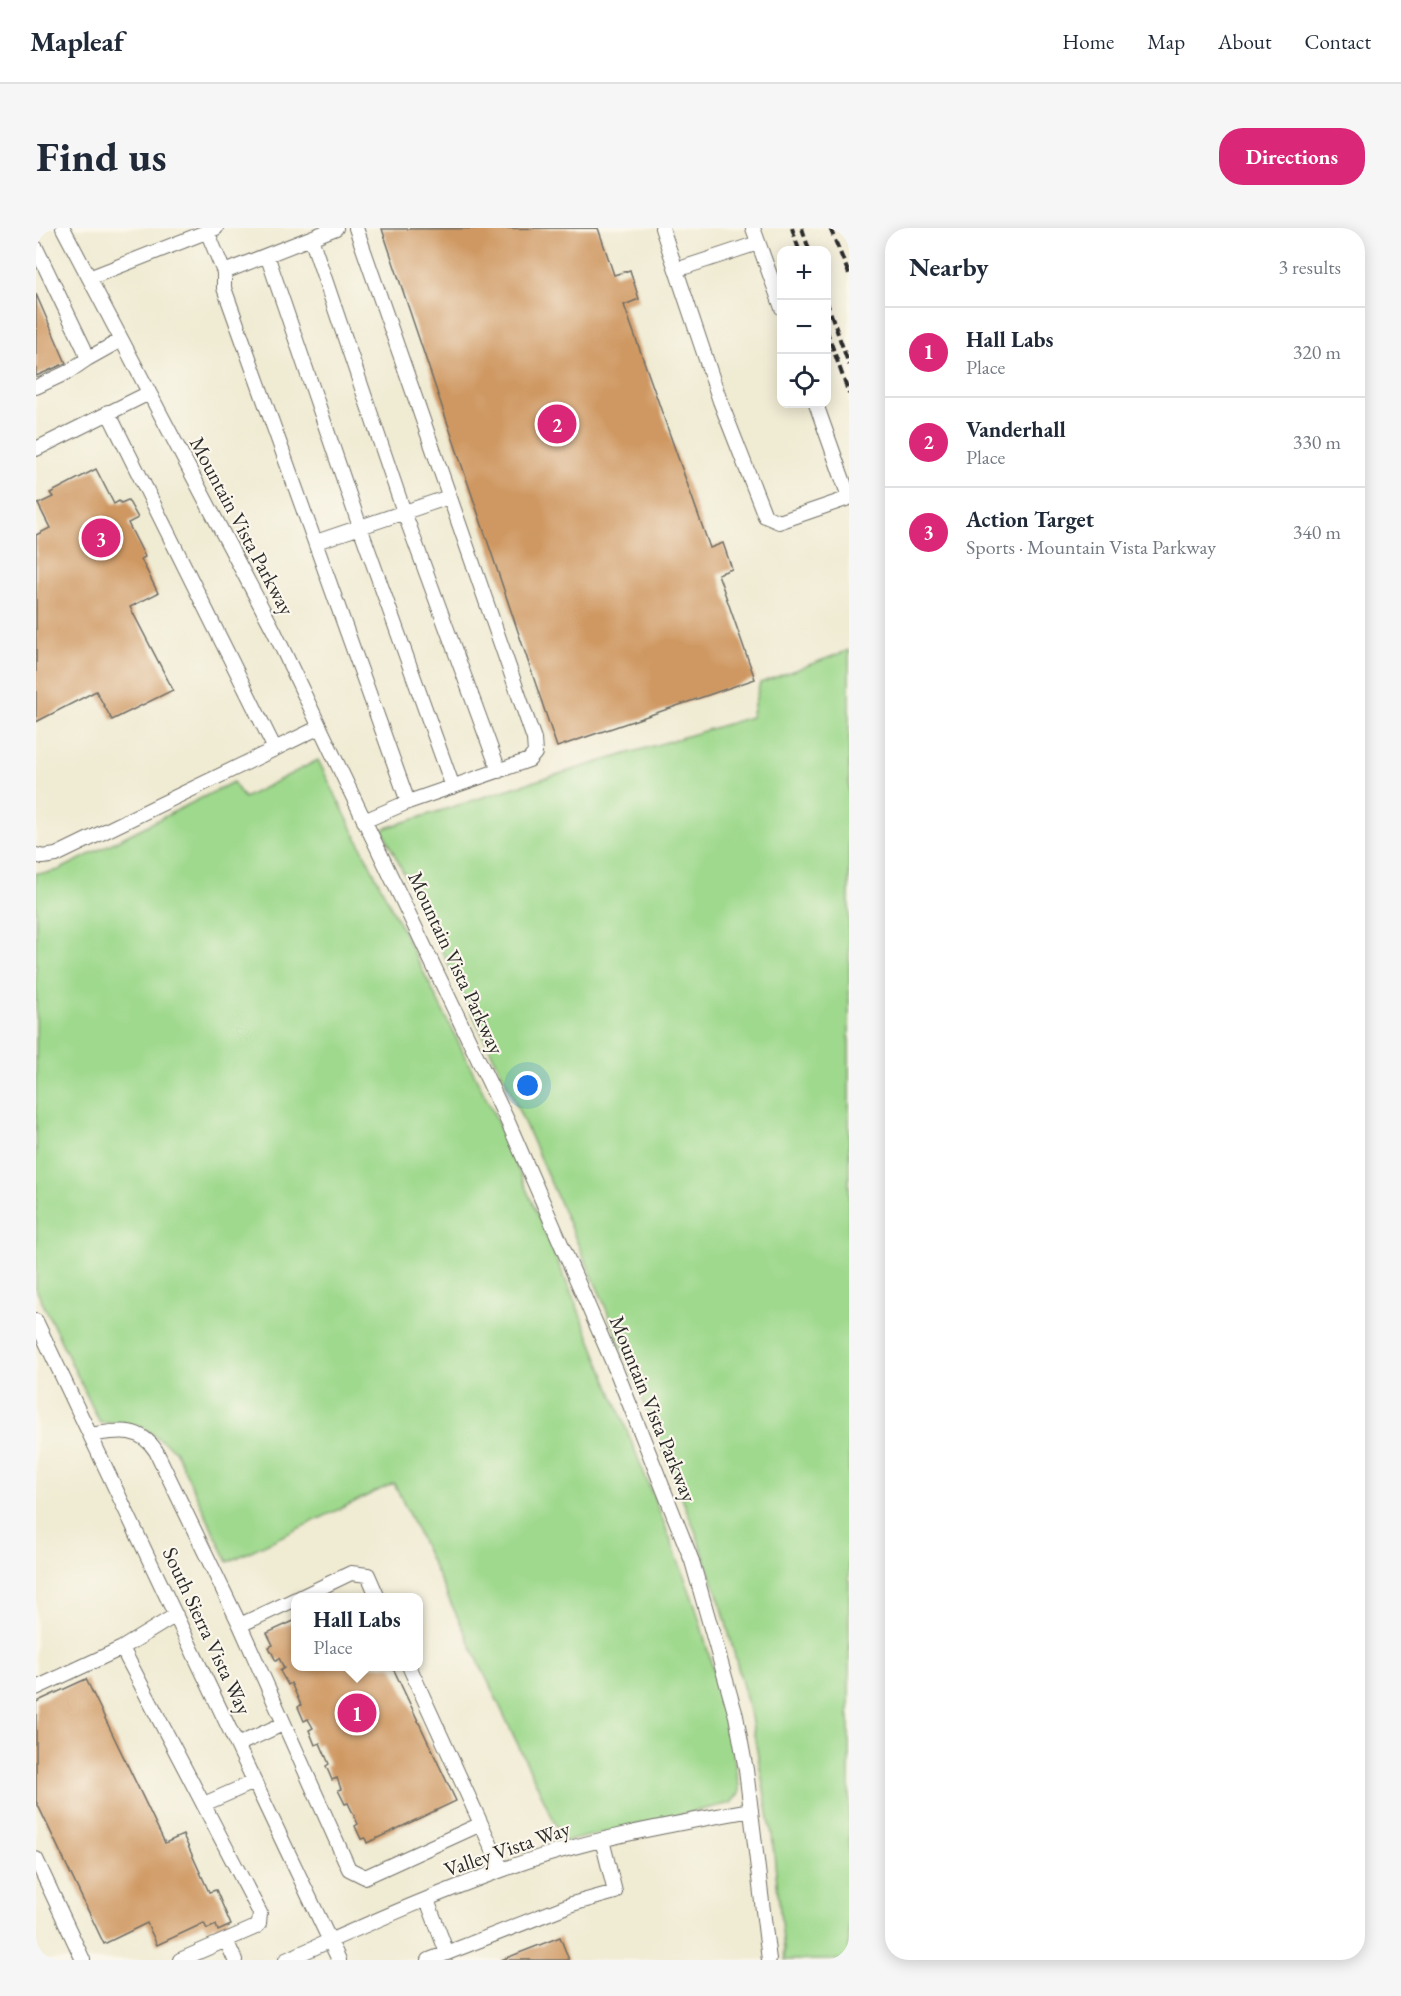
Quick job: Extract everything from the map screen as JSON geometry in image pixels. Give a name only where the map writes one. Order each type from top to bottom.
[{"type":"street","name":"Mountain Vista Parkway","points":[[63,228],[274,631],[508,1122],[616,1370],[692,1561],[736,1716],[751,1810],[769,1960]]},
{"type":"street","points":[[224,272],[336,228]]},
{"type":"street","points":[[356,228],[449,497],[457,514],[534,739],[536,753],[529,760],[408,802],[364,821]]},
{"type":"street","points":[[662,228],[720,401],[765,516],[779,522],[849,497],[817,408]]},
{"type":"street","points":[[753,228],[779,300]]},
{"type":"street","points":[[89,278],[211,230],[224,272],[225,288],[408,802]]},
{"type":"street","points":[[311,238],[404,512],[499,771]]},
{"type":"street","points":[[676,270],[758,243]]},
{"type":"street","points":[[36,248],[84,348],[87,359]]},
{"type":"street","points":[[267,255],[360,527],[453,787]]},
{"type":"street","points":[[36,387],[68,372],[121,340]]},
{"type":"street","points":[[36,449],[149,393]]},
{"type":"street","points":[[108,412],[275,748]]},
{"type":"street","points":[[316,542],[449,497]]},
{"type":"street","points":[[36,855],[43,857],[56,855],[320,727]]},
{"type":"street","name":"South Sierra Vista Way","points":[[36,1321],[339,1960]]},
{"type":"street","points":[[90,1435],[122,1431],[139,1434],[149,1441],[156,1451],[240,1625],[350,1869],[365,1877],[481,1824]]},
{"type":"street","points":[[308,1593],[351,1573],[368,1575],[376,1593]]},
{"type":"street","points":[[240,1625],[291,1601]]},
{"type":"street","points":[[36,1688],[122,1648],[176,1615]]},
{"type":"street","points":[[122,1648],[260,1913],[259,1924],[256,1927],[180,1960]]},
{"type":"street","points":[[411,1671],[502,1869]]},
{"type":"street","points":[[237,1745],[283,1724]]},
{"type":"street","points":[[204,1804],[254,1782]]},
{"type":"street","name":"Valley Vista Way","points":[[286,1960],[502,1869],[652,1827],[751,1810]]},
{"type":"street","points":[[429,1960],[572,1904],[615,1892],[602,1840]]},
{"type":"street","points":[[36,1859],[83,1960]]},
{"type":"street","points":[[427,1900],[447,1953]]},
{"type":"street","points":[[225,1940],[235,1960]]},
{"type":"green space","points":[[849,650],[849,1960],[785,1960],[772,1835],[751,1717],[723,1611],[696,1533],[601,1296],[507,1084],[383,831],[386,828],[515,787],[751,717],[760,683]]},
{"type":"green space","points":[[318,760],[494,1114],[581,1316],[664,1523],[696,1608],[725,1713],[739,1786],[739,1793],[731,1803],[564,1842],[394,1483],[228,1562],[175,1450],[142,1427],[100,1423],[36,1289],[36,873],[59,870],[233,782],[244,798]]},
{"type":"building","points":[[598,228],[614,275],[630,270],[639,299],[624,305],[710,548],[723,543],[732,569],[718,574],[755,679],[557,747],[382,229]]},
{"type":"building","points":[[36,294],[66,363],[36,376]]},
{"type":"building","points":[[96,469],[114,504],[128,500],[138,518],[128,523],[145,557],[141,559],[158,593],[130,607],[173,690],[112,720],[96,691],[36,722],[36,535],[50,528],[38,504],[53,497],[50,493]]},
{"type":"building","points":[[291,1622],[291,1671],[394,1671],[456,1801],[367,1843],[365,1838],[361,1839],[355,1826],[358,1824],[348,1803],[345,1804],[338,1790],[341,1789],[337,1778],[332,1780],[326,1766],[329,1764],[320,1743],[315,1745],[309,1730],[313,1728],[308,1719],[304,1721],[298,1707],[301,1705],[291,1683],[288,1685],[280,1671],[284,1668],[279,1658],[276,1661],[269,1647],[273,1645],[267,1633]]},
{"type":"building","points":[[86,1679],[165,1843],[183,1835],[209,1892],[216,1890],[231,1925],[218,1931],[216,1925],[207,1929],[204,1923],[157,1945],[147,1923],[104,1944],[36,1801],[36,1702]]},
{"type":"building","points":[[560,1937],[569,1960],[501,1960]]},
{"type":"railway","points":[[792,228],[798,246]]},
{"type":"railway","points":[[802,228],[808,246]]},
{"type":"railway","points":[[830,228],[849,274]]},
{"type":"railway","points":[[831,314],[849,365]]},
{"type":"railway","points":[[831,343],[849,394]]},
{"type":"place","name":"Vanderhall","points":[[557,424]]},
{"type":"place","name":"Action Target","points":[[101,538]]},
{"type":"place","name":"Hall Labs","points":[[357,1713]]}]
